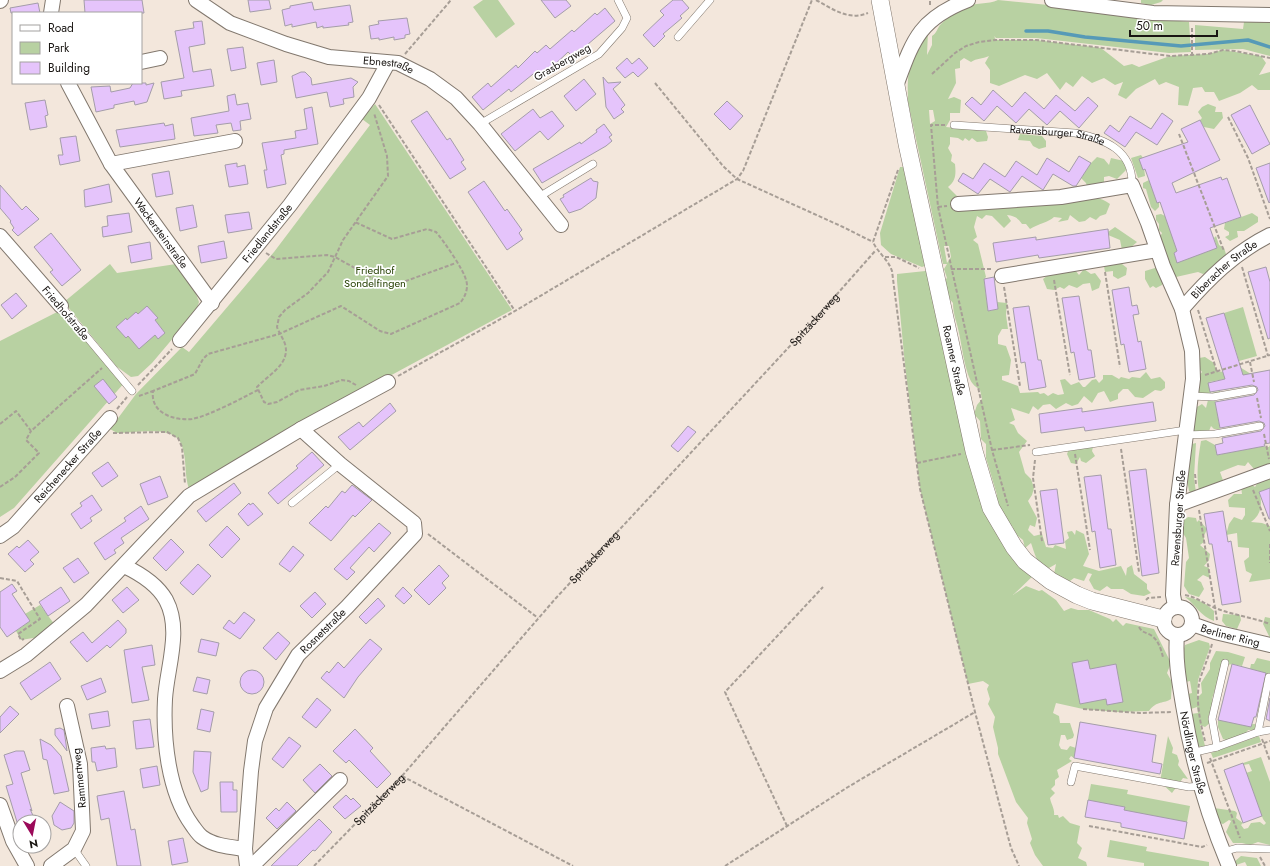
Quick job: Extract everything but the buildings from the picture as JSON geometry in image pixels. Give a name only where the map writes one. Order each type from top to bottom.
[{"type":"street","points":[[51,12],[53,0]]},
{"type":"street","name":"Ebnestraße","points":[[196,0],[230,23],[286,44],[330,57],[393,63],[430,79],[456,98],[480,124],[561,225]]},
{"type":"street","points":[[896,86],[911,47],[922,29],[937,15],[968,0]]},
{"type":"street","points":[[1052,0],[1153,13],[1270,15]]},
{"type":"street","name":"Roanner Straße","points":[[878,4],[907,144],[943,269],[974,451],[984,489],[998,522],[1025,561],[1051,581],[1092,601],[1163,619]]},
{"type":"street","points":[[142,62],[160,58]]},
{"type":"street","name":"Friedlandstraße","points":[[180,340],[212,303],[290,205],[393,63]]},
{"type":"street","name":"Wackersteinstraße","points":[[69,84],[111,164],[212,303]]},
{"type":"street","points":[[111,164],[235,141]]},
{"type":"street","points":[[958,204],[1061,197],[1132,186]]},
{"type":"street","name":"Ravensburger Straße","points":[[1132,186],[1144,212],[1157,250],[1182,309],[1192,351],[1191,396],[1185,433],[1177,505],[1173,595],[1175,606]]},
{"type":"street","name":"Friedhofstraße","points":[[0,236],[61,306]]},
{"type":"street","name":"Biberacher Straße","points":[[1182,309],[1218,270],[1233,258],[1270,236]]},
{"type":"street","points":[[1002,276],[1157,250]]},
{"type":"street","points":[[0,671],[26,655],[86,605],[189,496],[301,429],[388,382]]},
{"type":"street","name":"Reichenecker Straße","points":[[0,536],[13,527],[110,418]]},
{"type":"street","points":[[301,429],[340,464],[414,523]]},
{"type":"street","points":[[1177,505],[1270,471]]},
{"type":"street","name":"Rosnetstraße","points":[[247,866],[245,849],[251,771],[255,741],[266,708],[298,655],[347,607],[415,534],[414,523]]},
{"type":"street","points":[[124,566],[158,586],[167,601],[172,622],[172,645],[165,699],[167,757],[176,796],[185,815],[201,837],[221,846],[245,849]]},
{"type":"street","points":[[1175,606],[1167,611],[1163,619],[1166,629],[1177,635]]},
{"type":"street","name":"Berliner Ring","points":[[1175,606],[1185,608],[1189,611],[1192,624],[1186,633],[1177,635]]},
{"type":"street","name":"Berliner Ring","points":[[1192,624],[1215,632],[1270,645]]},
{"type":"street","name":"Nördlinger Straße","points":[[1177,635],[1176,654],[1178,676],[1193,760],[1200,786],[1229,866]]},
{"type":"street","name":"Rammertweg","points":[[51,866],[74,849],[83,831],[80,764],[67,706]]},
{"type":"street","points":[[252,866],[340,780]]},
{"type":"street","points":[[0,805],[13,841],[27,866]]},
{"type":"lane","name":"Grasbergweg","points":[[480,124],[599,54],[622,28],[627,18],[618,0]]},
{"type":"lane","points":[[678,37],[710,0]]},
{"type":"lane","name":"Ravensburger Straße","points":[[954,125],[1075,133],[1090,136],[1109,144],[1126,158],[1130,168],[1132,186]]},
{"type":"lane","points":[[539,198],[593,164]]},
{"type":"lane","name":"Friedhofstraße","points":[[61,306],[132,391]]},
{"type":"lane","points":[[1191,396],[1208,398],[1253,386]]},
{"type":"lane","points":[[1036,452],[1120,439],[1185,433],[1215,434],[1261,426]]},
{"type":"lane","points":[[292,503],[340,464]]},
{"type":"lane","points":[[1217,747],[1212,719],[1225,663]]},
{"type":"lane","points":[[1258,732],[1269,677]]},
{"type":"lane","points":[[1193,760],[1217,747],[1258,732],[1270,730]]},
{"type":"lane","points":[[1071,782],[1075,766],[1189,788],[1200,786]]},
{"type":"lane","points":[[1221,846],[1270,849]]},
{"type":"lane","points":[[74,849],[86,866]]},
{"type":"path","points":[[393,63],[451,0]]},
{"type":"path","points":[[388,382],[516,311],[737,179],[743,171],[812,0]]},
{"type":"path","points":[[816,0],[842,14],[858,17],[878,4]]},
{"type":"path","points":[[1192,14],[1192,56]]},
{"type":"path","points":[[932,74],[955,53],[966,46],[979,42],[996,40],[1036,40],[1170,56],[1192,56],[1223,50],[1270,58]]},
{"type":"path","points":[[655,84],[723,166],[737,179],[873,242]]},
{"type":"path","points":[[370,96],[516,311]]},
{"type":"path","points":[[364,395],[356,385],[349,381],[342,380],[324,386],[299,390],[278,402],[268,404],[264,402],[257,387],[275,371],[283,360],[286,351],[284,342],[276,327],[279,317],[285,310],[319,284],[328,272],[355,222],[388,176],[387,156],[370,96]]},
{"type":"path","points":[[1228,117],[1248,158],[1270,219]]},
{"type":"path","points":[[954,125],[932,125],[943,269],[1000,484],[1010,510]]},
{"type":"path","points":[[1180,134],[1233,258],[1269,355],[1192,379]]},
{"type":"path","points":[[899,166],[873,242],[876,250],[884,257],[892,271],[920,489],[975,712],[1011,848],[1019,866]]},
{"type":"path","points":[[258,390],[192,419],[164,415],[159,411],[153,396],[153,391],[195,374],[203,359],[208,354],[279,334],[341,306],[386,334],[400,331],[460,303],[463,299],[466,293],[467,280],[439,236],[431,229],[392,239],[355,222]]},
{"type":"path","points":[[257,247],[276,259],[327,255],[335,257],[389,287],[456,262]]},
{"type":"path","name":"Spitzäckerweg","points":[[314,866],[402,776],[538,618],[641,505],[815,319],[876,250]]},
{"type":"path","points":[[884,257],[896,257],[919,268],[998,270],[1002,276],[1020,386]]},
{"type":"path","points":[[1103,260],[1120,367]]},
{"type":"path","points":[[1052,268],[1070,375]]},
{"type":"path","points":[[1194,295],[1217,372]]},
{"type":"path","points":[[132,391],[180,340]]},
{"type":"path","points":[[1250,362],[1253,386]]},
{"type":"path","points":[[0,487],[15,477],[39,453],[26,440],[31,432],[108,363]]},
{"type":"path","name":"Reichenecker Straße","points":[[110,418],[132,391]]},
{"type":"path","points":[[1257,397],[1261,426]]},
{"type":"path","points":[[0,424],[16,411],[31,432]]},
{"type":"path","points":[[110,418],[109,429],[111,432],[117,434],[167,432],[178,438],[182,447],[186,484],[189,496]]},
{"type":"path","points":[[1264,433],[1270,463]]},
{"type":"path","points":[[1120,439],[1139,572]]},
{"type":"path","points":[[992,450],[1034,444],[1036,452],[1033,478],[1042,540]]},
{"type":"path","points":[[1074,446],[1090,550]]},
{"type":"path","points":[[917,463],[974,451]]},
{"type":"path","points":[[1249,479],[1270,531]]},
{"type":"path","points":[[414,523],[538,618]]},
{"type":"path","points":[[1270,544],[1270,563]]},
{"type":"path","points":[[0,578],[17,581],[40,619],[18,634],[21,640]]},
{"type":"path","points":[[787,826],[725,692],[824,587]]},
{"type":"path","points":[[1083,709],[1140,713],[1176,712]]},
{"type":"path","points":[[725,866],[848,786],[975,712]]},
{"type":"path","points":[[1193,760],[1270,741]]},
{"type":"path","points":[[1264,743],[1270,761]]},
{"type":"path","points":[[402,776],[573,866]]},
{"type":"path","points":[[1089,826],[1202,847],[1221,846]]},
{"type":"green space","points":[[483,0],[498,0],[515,24],[496,38],[473,7]]},
{"type":"green space","points":[[998,0],[1078,8],[1078,11],[1189,22],[1191,52],[1169,53],[1036,38],[996,38],[994,36],[996,40],[1036,40],[1101,48],[1124,66],[1132,64],[1139,67],[1170,56],[1208,54],[1223,50],[1261,56],[1266,63],[1259,75],[1270,72],[1270,90],[1258,90],[1252,85],[1240,93],[1219,101],[1214,92],[1205,92],[1202,87],[1193,88],[1188,106],[1178,105],[1179,87],[1166,82],[1159,85],[1155,79],[1136,89],[1126,99],[1118,95],[1123,82],[1115,85],[1104,78],[1092,83],[1082,76],[1073,87],[1066,82],[1060,90],[1047,73],[1037,79],[1025,75],[999,86],[990,83],[990,70],[985,63],[989,56],[971,62],[964,58],[960,61],[960,68],[955,69],[956,83],[948,99],[954,97],[961,100],[960,113],[950,113],[950,120],[946,127],[986,131],[988,137],[987,141],[977,142],[972,138],[969,141],[965,138],[963,141],[958,138],[950,137],[950,144],[948,148],[952,155],[951,161],[955,164],[955,174],[953,182],[948,187],[957,196],[955,210],[1084,194],[1089,200],[1100,199],[1110,204],[1106,214],[1100,216],[1096,220],[1090,217],[1085,221],[1079,222],[1070,215],[1068,220],[1058,222],[1062,218],[1054,217],[1030,229],[1026,224],[1022,224],[1018,219],[1012,216],[1007,215],[1011,221],[1004,228],[992,216],[986,215],[982,219],[977,216],[974,227],[977,237],[973,240],[978,244],[986,277],[984,279],[988,311],[998,309],[997,302],[1007,303],[1006,315],[1008,329],[1002,329],[998,336],[998,344],[1006,346],[1011,360],[1009,375],[1002,376],[1002,380],[1018,386],[1020,393],[1038,392],[1040,394],[1044,393],[1048,396],[1053,393],[1058,395],[1064,394],[1060,380],[1065,379],[1071,385],[1079,382],[1083,387],[1085,387],[1092,380],[1096,379],[1099,383],[1103,379],[1103,375],[1112,375],[1119,379],[1121,377],[1129,379],[1132,377],[1140,378],[1146,372],[1151,379],[1160,377],[1165,382],[1165,388],[1161,391],[1155,390],[1143,398],[1135,397],[1128,389],[1123,389],[1118,394],[1118,399],[1110,402],[1104,391],[1098,393],[1092,403],[1084,396],[1078,404],[1072,406],[1066,403],[1056,409],[1050,404],[1043,405],[1038,410],[1033,406],[1029,414],[1011,408],[1015,420],[1009,423],[1014,425],[1018,433],[1027,441],[1019,452],[1025,473],[1031,479],[1034,488],[1028,501],[1037,518],[1035,527],[1030,525],[1028,530],[1034,536],[1042,534],[1046,547],[1053,548],[1055,545],[1066,549],[1065,541],[1069,538],[1067,532],[1072,531],[1075,535],[1076,530],[1084,534],[1089,554],[1083,566],[1099,571],[1121,566],[1126,576],[1127,568],[1132,565],[1134,574],[1147,584],[1147,589],[1151,593],[1144,596],[1131,594],[1123,589],[1111,589],[1107,586],[1100,591],[1094,589],[1089,580],[1092,574],[1088,573],[1084,581],[1074,578],[1070,581],[1062,581],[1054,574],[1056,564],[1049,568],[1041,564],[1035,555],[1031,543],[1025,548],[1023,540],[1013,532],[1013,527],[1008,523],[991,501],[997,495],[986,458],[986,444],[981,439],[980,421],[974,414],[977,405],[982,399],[980,390],[974,385],[968,374],[954,315],[953,303],[948,297],[945,280],[947,278],[944,269],[947,264],[943,264],[908,102],[908,81],[910,64],[913,56],[928,31],[927,55],[932,45],[932,36],[941,24],[949,17],[968,5],[994,2]],"holes":[[[929,110],[933,110],[935,121],[930,124]],[[944,246],[949,246],[951,257],[947,263]]]},
{"type":"green space","points":[[1141,0],[1163,0],[1151,5],[1141,3]]},
{"type":"green space","points":[[1270,21],[1270,56],[1243,49],[1195,50],[1195,25],[1243,29],[1244,22]]},
{"type":"green space","name":"Friedhof Sondelfingen","points":[[375,104],[512,310],[299,425],[189,489],[186,478],[184,451],[178,439],[164,432],[144,431],[117,433],[110,429],[136,394],[182,347],[189,352],[274,252],[370,125],[362,119]]},
{"type":"green space","points":[[1208,104],[1216,107],[1215,112],[1222,112],[1223,118],[1214,129],[1204,127],[1200,120],[1202,118],[1198,112],[1202,107]]},
{"type":"green space","points":[[1020,134],[1042,136],[1046,141],[1046,147],[1039,149],[1033,146],[1030,141],[1018,140]]},
{"type":"green space","points":[[1141,155],[1143,158],[1145,176],[1138,178],[1131,158]]},
{"type":"green space","points":[[1097,157],[1104,159],[1109,165],[1111,158],[1124,161],[1127,169],[1117,179],[1109,176],[1104,177],[1104,185],[1089,193],[1086,183],[1081,178]]},
{"type":"green space","points":[[900,167],[904,167],[927,265],[922,267],[891,254],[881,245],[880,233]]},
{"type":"green space","points":[[1151,179],[1150,183],[1157,203],[1159,203],[1159,207],[1155,211],[1151,207],[1146,189],[1143,188],[1143,183]]},
{"type":"green space","points":[[1252,213],[1258,217],[1258,222],[1244,231],[1237,231],[1238,237],[1230,241],[1225,237],[1229,235],[1229,232],[1224,229],[1225,223]]},
{"type":"green space","points":[[1161,214],[1165,216],[1178,251],[1174,253],[1177,262],[1217,248],[1214,238],[1216,236],[1219,245],[1224,248],[1227,257],[1210,272],[1203,274],[1198,272],[1176,277],[1170,274],[1159,239],[1162,233],[1159,230],[1159,224],[1156,220],[1156,215]]},
{"type":"green space","points":[[1115,227],[1137,242],[1130,248],[1122,250],[1120,240],[1108,235],[1108,232]]},
{"type":"green space","points":[[110,264],[117,273],[176,264],[195,291],[199,302],[196,311],[152,363],[138,376],[131,377],[116,366],[64,302]]},
{"type":"green space","points":[[1122,264],[1127,268],[1126,275],[1118,279],[1113,276],[1113,271],[1105,272],[1104,266]]},
{"type":"green space","points":[[1155,268],[1161,270],[1165,279],[1162,285],[1156,288],[1153,286],[1150,288],[1145,279],[1145,271]]},
{"type":"green space","points":[[1084,269],[1091,274],[1095,273],[1101,281],[1099,288],[1092,291],[1090,283],[1083,284],[1077,288],[1069,285],[1064,289],[1060,287],[1054,290],[1047,289],[1043,279],[1048,275],[1075,270],[1079,275]]},
{"type":"green space","points":[[935,270],[980,474],[1037,572],[1013,595],[1026,586],[1039,591],[1042,590],[1056,600],[1064,611],[1071,608],[1078,610],[1089,610],[1110,619],[1113,622],[1116,619],[1123,626],[1126,623],[1154,629],[1171,663],[1167,673],[1172,682],[1171,699],[1155,705],[1149,711],[1118,712],[1083,709],[1056,703],[1053,713],[1059,716],[1060,723],[1070,723],[1074,735],[1073,738],[1067,740],[1065,735],[1061,735],[1059,745],[1061,749],[1067,750],[1070,746],[1076,748],[1074,758],[1071,756],[1069,759],[1072,761],[1057,770],[1059,777],[1055,780],[1055,785],[1051,789],[1055,793],[1050,798],[1054,815],[1058,815],[1059,818],[1063,816],[1070,823],[1080,826],[1077,843],[1082,848],[1078,858],[1086,862],[1087,866],[1043,866],[1035,855],[1030,843],[1032,839],[1027,823],[1028,818],[1016,802],[998,754],[993,727],[995,717],[988,704],[990,699],[987,689],[989,685],[983,681],[968,684],[920,489],[905,365],[897,281],[897,274]]},
{"type":"green space","points":[[1243,307],[1257,356],[1239,361],[1224,313]]},
{"type":"green space","points":[[61,310],[125,382],[14,508],[0,517],[0,341]]},
{"type":"green space","points":[[1205,357],[1214,363],[1217,372],[1230,371],[1238,366],[1251,374],[1209,382],[1211,393],[1220,391],[1220,394],[1205,398],[1197,392],[1197,378],[1202,372],[1199,368],[1199,358]]},
{"type":"green space","points":[[1208,400],[1215,401],[1220,429],[1214,429],[1211,426],[1209,431],[1193,435],[1194,427],[1191,413],[1202,404],[1206,408]]},
{"type":"green space","points":[[1206,440],[1215,445],[1217,455],[1252,448],[1269,447],[1270,445],[1270,488],[1259,492],[1261,505],[1259,513],[1251,522],[1262,523],[1270,526],[1270,579],[1249,582],[1252,574],[1246,571],[1244,561],[1249,557],[1249,548],[1238,547],[1237,533],[1226,535],[1229,524],[1234,517],[1242,520],[1245,515],[1245,508],[1229,507],[1228,500],[1234,494],[1242,494],[1241,487],[1245,480],[1255,487],[1258,482],[1254,469],[1248,462],[1245,466],[1238,465],[1220,472],[1224,483],[1199,491],[1199,454],[1201,441]]},
{"type":"green space","points":[[1196,443],[1194,477],[1196,493],[1193,494],[1189,491],[1187,480],[1192,444]]},
{"type":"green space","points":[[1088,444],[1093,447],[1092,451],[1095,456],[1086,463],[1081,461],[1080,457],[1076,464],[1071,463],[1067,454],[1069,449]]},
{"type":"green space","points":[[1188,517],[1196,518],[1197,522],[1199,520],[1207,529],[1204,536],[1204,542],[1200,545],[1210,554],[1209,560],[1204,566],[1209,568],[1210,578],[1203,575],[1197,580],[1201,582],[1204,589],[1199,597],[1189,594],[1184,586],[1186,562],[1189,558],[1186,538],[1181,530],[1183,521]]},
{"type":"green space","points":[[1185,597],[1197,600],[1211,608],[1214,611],[1214,621],[1205,616]]},
{"type":"green space","points":[[40,605],[58,629],[51,635],[21,640],[16,631],[30,621],[25,614]]},
{"type":"green space","points":[[1223,614],[1240,615],[1241,620],[1237,629],[1226,626],[1222,621]]},
{"type":"green space","points":[[1265,617],[1270,618],[1270,638],[1263,624]]},
{"type":"green space","points":[[1199,640],[1209,643],[1210,647],[1198,680],[1197,698],[1202,693],[1201,683],[1210,669],[1210,663],[1216,651],[1228,652],[1245,657],[1242,666],[1232,664],[1222,666],[1212,699],[1213,707],[1208,717],[1210,723],[1205,727],[1200,725],[1205,746],[1197,747],[1191,714],[1198,713],[1197,707],[1191,709],[1188,694],[1192,693],[1190,681],[1186,682],[1182,655],[1185,645]]},
{"type":"green space","points":[[1257,658],[1270,661],[1270,673],[1265,677],[1250,669],[1251,664],[1254,664]]},
{"type":"green space","points":[[1218,720],[1239,723],[1239,725],[1255,724],[1256,730],[1248,730],[1245,734],[1226,740],[1223,739],[1218,727]]},
{"type":"green space","points":[[1168,736],[1173,748],[1172,753],[1177,755],[1179,761],[1178,765],[1188,779],[1183,778],[1172,793],[1160,782]]},
{"type":"green space","points":[[1259,736],[1261,742],[1213,758],[1211,753]]},
{"type":"green space","points":[[1261,757],[1270,782],[1270,845],[1258,842],[1250,845],[1233,843],[1226,832],[1231,821],[1229,820],[1223,824],[1217,822],[1214,808],[1235,811],[1237,813],[1236,818],[1243,823],[1241,825],[1244,829],[1248,828],[1251,823],[1260,822],[1264,825],[1266,823],[1263,819],[1246,773],[1252,771],[1249,764],[1243,765],[1243,763]]},
{"type":"green space","points":[[1091,784],[1128,790],[1127,794],[1190,806],[1187,822],[1124,811],[1088,800]]},
{"type":"green space","points":[[1110,840],[1147,847],[1146,851],[1209,862],[1209,866],[1144,866],[1144,863],[1107,857]]},
{"type":"green space","points":[[1241,856],[1257,858],[1261,866],[1247,866],[1245,862],[1236,865],[1234,862]]},
{"type":"waterway","points":[[1026,31],[1048,31],[1085,37],[1181,46],[1248,40],[1270,47]]}]
